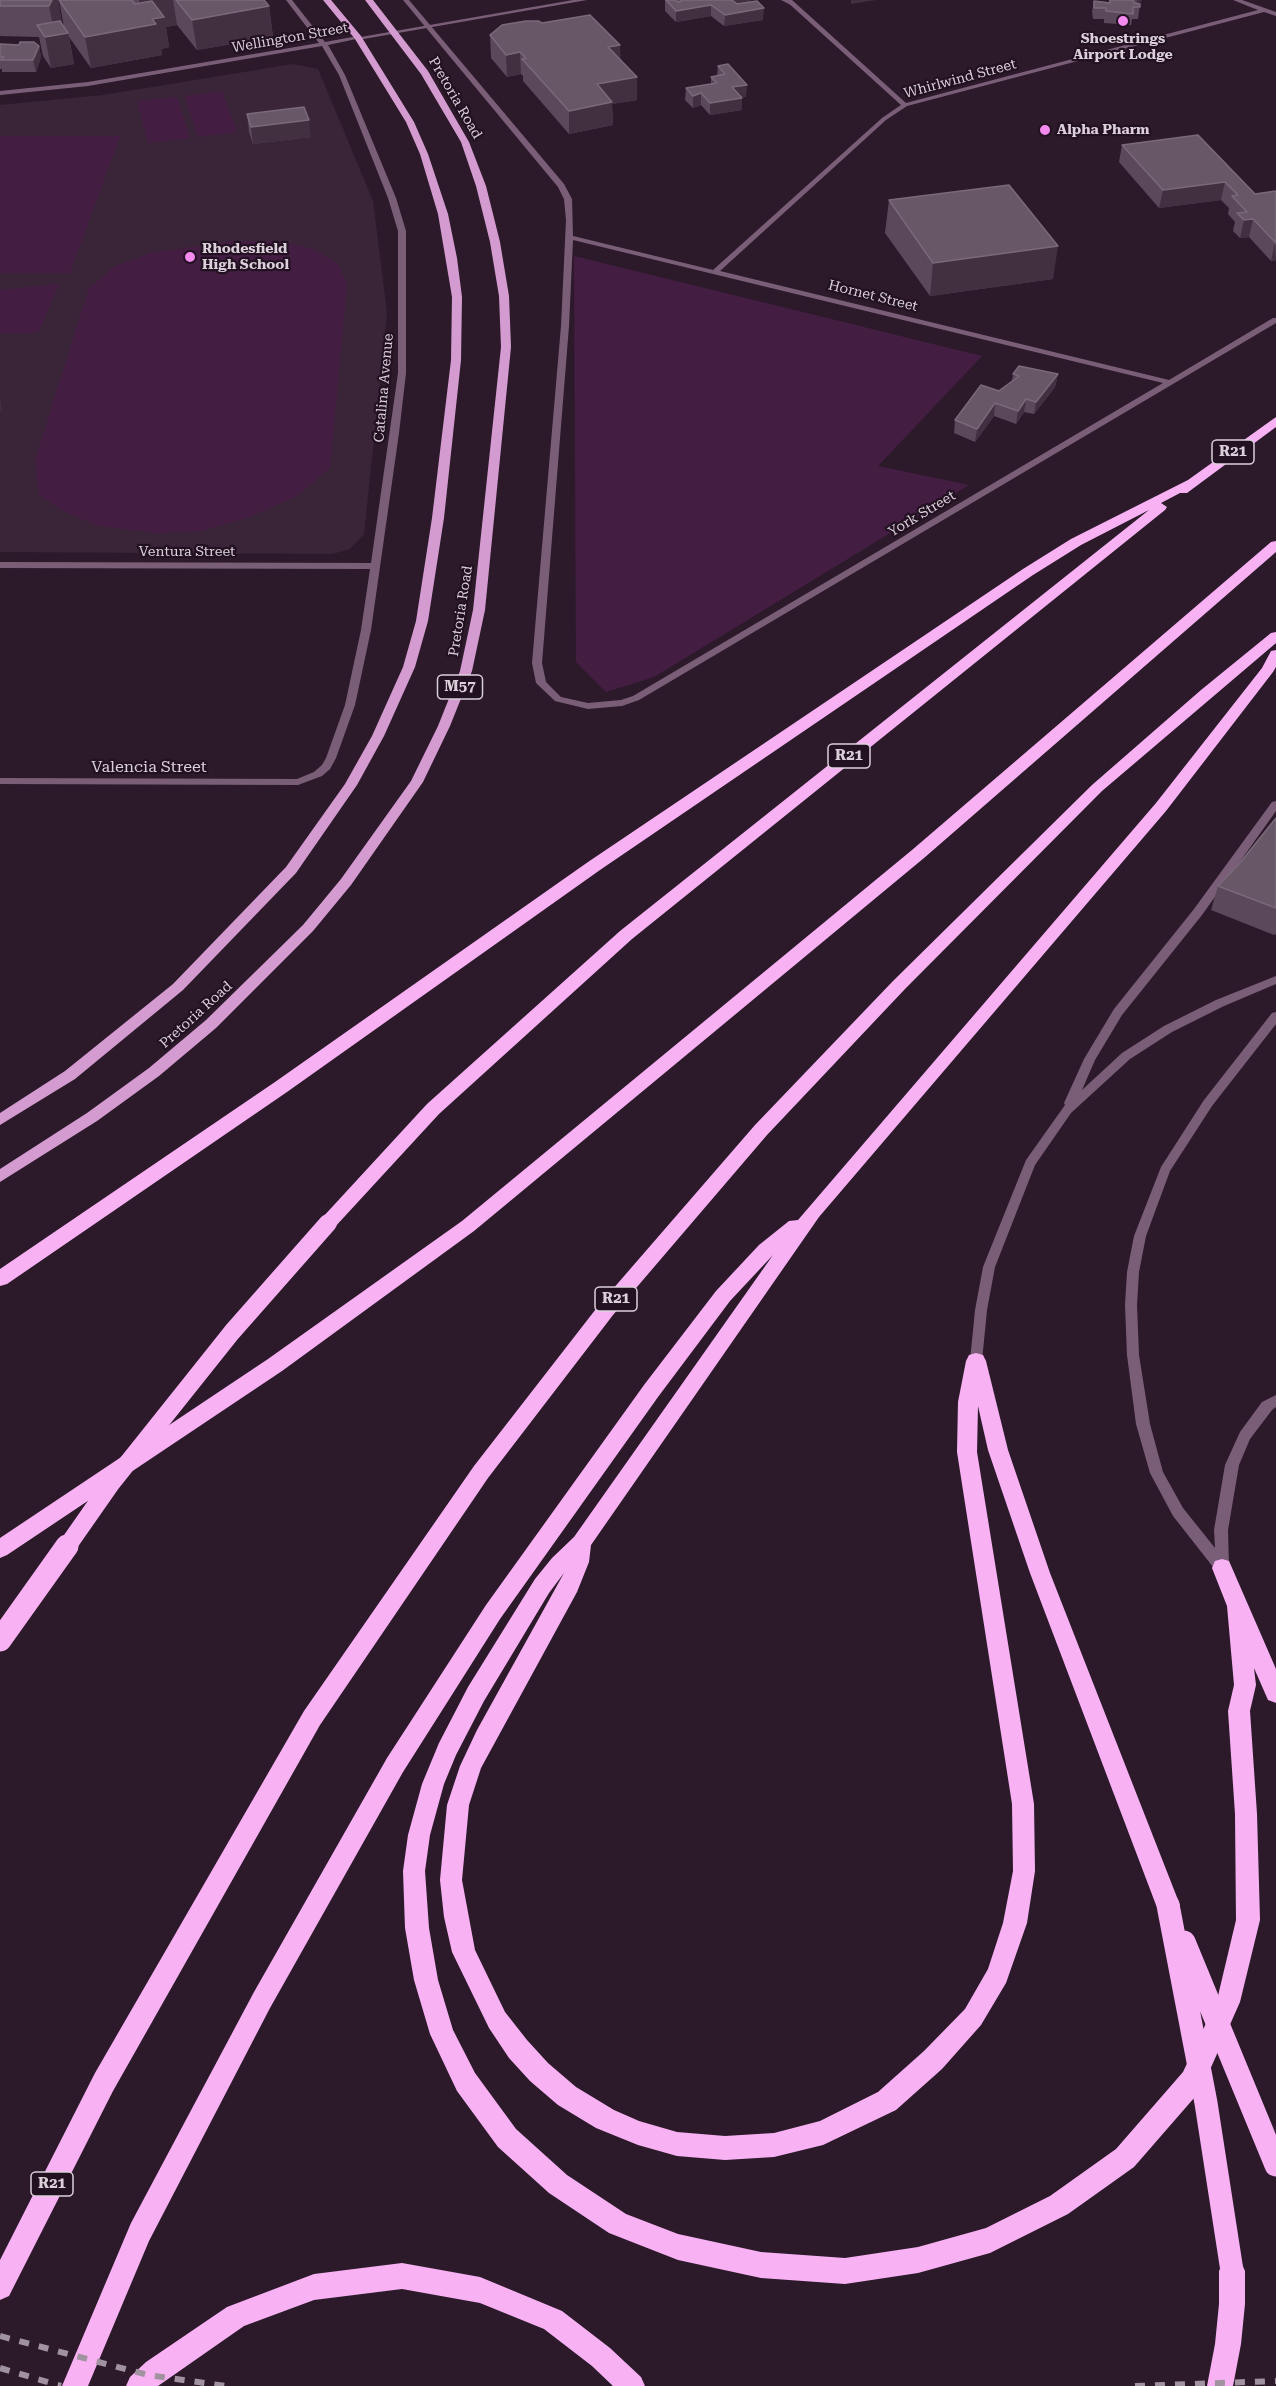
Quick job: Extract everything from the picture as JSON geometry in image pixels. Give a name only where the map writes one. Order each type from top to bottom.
[{"type":"highway","name":"R21","points":[[0,1640],[110,1485],[232,1332],[433,1109],[626,935],[1190,483],[1276,421]]},
{"type":"highway","points":[[0,1280],[271,1094],[585,872],[1028,572],[1076,542],[1190,483]]},
{"type":"highway","points":[[0,1549],[275,1365],[468,1227],[918,854],[1276,545]]},
{"type":"highway","name":"R21","points":[[0,2287],[104,2082],[312,1718],[481,1472],[606,1310],[761,1130],[899,985],[1097,788],[1206,693],[1276,636]]},
{"type":"highway","points":[[1237,1606],[1245,1685],[1239,1711],[1246,1814],[1248,1920],[1228,2002],[1192,2081],[1125,2158],[1059,2205],[990,2240],[918,2260],[845,2271],[761,2265],[678,2247],[618,2224],[558,2184],[507,2138],[466,2082],[442,2034],[426,1980],[417,1928],[414,1871],[419,1835],[433,1784],[447,1750],[476,1694],[559,1564],[581,1543],[813,1212],[1161,807],[1268,669],[1276,654]]},
{"type":"highway","points":[[75,2386],[140,2232],[262,2000],[395,1765],[493,1612],[651,1391],[723,1296],[766,1250],[813,1212]]},
{"type":"highway","points":[[581,1543],[579,1562],[570,1585],[475,1757],[458,1805],[451,1880],[464,1952],[497,2020],[518,2049],[539,2072],[567,2096],[604,2119],[638,2133],[677,2144],[725,2148],[774,2145],[823,2133],[887,2101],[933,2060],[973,2017],[998,1975],[1015,1923],[1024,1871],[1023,1804],[967,1452],[968,1402],[976,1361]]},
{"type":"highway","points":[[976,1361],[998,1450],[1040,1573],[1168,1905],[1276,2165]]},
{"type":"highway","points":[[1222,1568],[1276,1693]]},
{"type":"highway","points":[[1168,1905],[1206,2103],[1232,2271],[1232,2304],[1228,2344],[1220,2386]]},
{"type":"highway","points":[[139,2386],[155,2371],[236,2316],[314,2288],[402,2276],[480,2290],[552,2320],[602,2357],[632,2386]]},
{"type":"main road","points":[[0,1120],[70,1075],[177,987],[244,921],[291,870],[351,785],[378,736],[409,667],[422,621],[438,518],[456,360],[457,297],[442,214],[424,154],[410,122],[358,38],[327,0]]},
{"type":"main road","name":"Pretoria Road","points":[[0,1176],[92,1117],[154,1072],[211,1024],[308,928],[346,882],[417,782],[444,726],[466,671],[479,610],[506,347],[504,296],[482,186],[465,142],[425,73],[369,0]]},
{"type":"street","name":"Catalina Avenue","points":[[289,0],[324,44],[342,75],[398,213],[402,231],[402,373],[366,630],[350,705],[326,767],[310,778],[298,782]]},
{"type":"street","points":[[406,0],[565,191],[570,208],[569,237]]},
{"type":"street","name":"Wellington Street","points":[[0,93],[88,84],[584,0]]},
{"type":"street","points":[[1236,0],[1276,14]]},
{"type":"street","points":[[788,1],[905,105]]},
{"type":"street","name":"Whirlwind Street","points":[[716,271],[884,119],[905,105],[1264,10]]},
{"type":"street","name":"Hornet Street","points":[[569,237],[1171,382]]},
{"type":"street","name":"York Street","points":[[569,237],[565,326],[537,663],[541,683],[558,699],[588,706],[622,703],[654,688],[1276,320]]},
{"type":"street","name":"Ventura Street","points":[[0,565],[374,566]]},
{"type":"street","name":"Valencia Street","points":[[0,781],[298,782]]},
{"type":"street","points":[[976,1361],[981,1310],[989,1267],[1030,1163],[1067,1110],[1090,1059],[1118,1012],[1198,912],[1276,804]]},
{"type":"street","points":[[1067,1110],[1126,1056],[1168,1029],[1220,1003],[1276,980]]},
{"type":"street","points":[[1222,1568],[1178,1512],[1157,1473],[1143,1424],[1133,1355],[1131,1305],[1133,1272],[1140,1236],[1165,1170],[1208,1103],[1276,1016]]},
{"type":"street","points":[[1222,1568],[1221,1530],[1232,1466],[1245,1436],[1267,1406],[1276,1400]]},
{"type":"shaded area","name":"Rhodesfield High School","points":[[293,64],[318,69],[373,201],[387,313],[364,534],[350,549],[332,554],[0,552],[0,105],[103,95]]},
{"type":"shaded area","points":[[222,91],[237,132],[198,137],[185,96]]},
{"type":"shaded area","points":[[177,97],[190,138],[148,143],[137,101]]},
{"type":"shaded area","points":[[0,136],[120,136],[70,273],[0,273]]},
{"type":"shaded area","points":[[233,241],[277,241],[313,249],[338,264],[347,284],[330,468],[295,497],[249,517],[201,531],[157,533],[99,526],[65,512],[39,495],[35,460],[89,288],[115,266],[151,253]]},
{"type":"shaded area","points":[[574,256],[982,356],[878,466],[969,485],[654,677],[606,692],[576,662]]},
{"type":"shaded area","points":[[59,284],[38,333],[0,333],[0,290]]},
{"type":"building","points":[[0,0],[52,0],[49,6],[0,6]]},
{"type":"building","points":[[59,0],[132,0],[135,4],[152,1],[164,17],[152,19],[156,24],[85,37]]},
{"type":"building","points":[[176,0],[264,0],[269,6],[192,20]]},
{"type":"building","points":[[666,0],[678,2],[681,0],[732,0],[737,4],[757,1],[764,8],[725,15],[711,5],[676,11]]},
{"type":"building","points":[[1110,0],[1133,0],[1134,3],[1140,4],[1140,7],[1133,7],[1133,14],[1106,11],[1106,8],[1094,8],[1094,1],[1110,3]]},
{"type":"building","points":[[590,15],[620,45],[608,47],[637,77],[597,84],[612,102],[569,111],[522,59],[526,58],[520,52],[506,55],[490,35],[502,25],[526,21],[542,23]]},
{"type":"building","points":[[60,21],[68,33],[45,37],[37,25]]},
{"type":"building","points":[[20,42],[34,42],[39,46],[33,60],[0,60],[4,57],[0,57],[0,44],[19,45]]},
{"type":"building","points":[[728,64],[747,85],[732,87],[742,98],[710,103],[701,93],[693,96],[686,88],[717,83],[711,77],[725,74],[718,66]]},
{"type":"building","points":[[304,107],[309,120],[251,127],[247,114]]},
{"type":"building","points":[[1198,135],[1255,194],[1276,191],[1276,243],[1253,219],[1244,220],[1237,213],[1247,212],[1232,196],[1238,195],[1225,182],[1163,190],[1122,145]]},
{"type":"building","points":[[1009,185],[1058,246],[933,263],[889,200]]},
{"type":"building","points":[[1019,366],[1058,374],[1036,402],[1026,399],[1018,411],[995,403],[977,429],[955,420],[981,385],[999,391],[1019,376],[1013,374]]},
{"type":"building","points":[[1276,818],[1276,908],[1218,886]]},
{"type":"railway","points":[[0,2336],[148,2375],[226,2386]]},
{"type":"railway","points":[[0,2368],[61,2386]]},
{"type":"railway","points":[[1135,2386],[1276,2381]]},
{"type":"place","name":"Shoestrings Airport Lodge","points":[[1123,21]]},
{"type":"place","name":"Alpha Pharm","points":[[1045,130]]},
{"type":"place","name":"Rhodesfield High School","points":[[190,257]]}]
